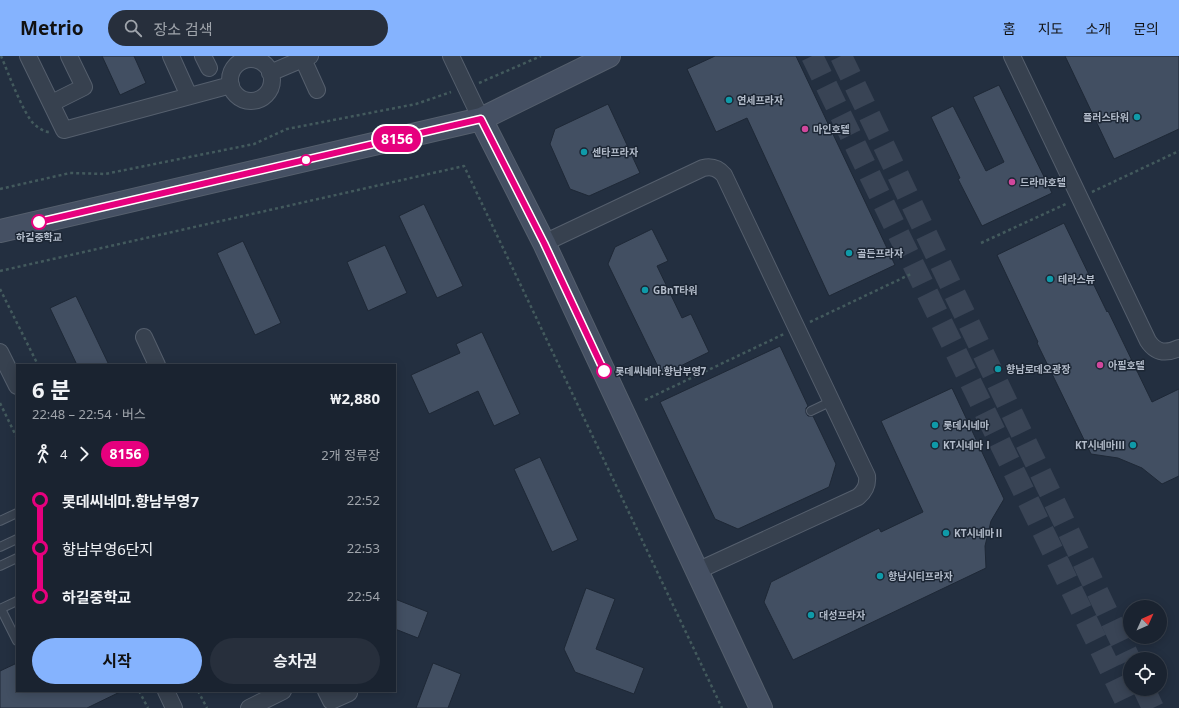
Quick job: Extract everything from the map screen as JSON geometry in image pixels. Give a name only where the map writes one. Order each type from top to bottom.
[{"type":"street","points":[[28,56],[64,130],[231,85]]},
{"type":"street","points":[[52,103],[84,87],[69,56]]},
{"type":"street","points":[[171,56],[189,96]]},
{"type":"street","points":[[451,56],[544,243],[761,708]]},
{"type":"street","points":[[0,231],[481,119],[609,56]]},
{"type":"street","points":[[1012,56],[1148,341],[1151,346],[1161,352],[1167,352],[1179,348]]},
{"type":"street","points":[[242,58],[258,61],[264,64],[270,73],[271,84],[269,91],[259,99],[246,101],[235,94],[231,85],[230,77],[232,70],[242,58]]},
{"type":"street","points":[[270,73],[307,58],[317,90]]},
{"type":"street","points":[[544,243],[703,168],[714,168],[724,175],[867,476],[868,482],[866,488],[858,497],[697,571]]},
{"type":"street","points":[[144,337],[158,364]]},
{"type":"street","points":[[0,352],[16,384]]},
{"type":"street","points":[[166,692],[174,708]]},
{"type":"street","points":[[249,708],[282,692]]},
{"type":"street","points":[[326,692],[331,701],[349,692]]},
{"type":"lane","points":[[811,411],[832,401]]},
{"type":"lane","points":[[0,521],[16,513]]},
{"type":"lane","points":[[0,547],[16,539]]},
{"type":"lane","points":[[0,565],[16,558]]},
{"type":"lane","points":[[16,602],[1,609],[16,639]]},
{"type":"path","points":[[1,56],[28,116],[35,125],[46,132],[55,133],[64,130]]},
{"type":"path","points":[[0,189],[70,173],[105,174],[254,144],[287,129],[416,104],[487,80],[541,56]]},
{"type":"path","points":[[0,272],[464,166],[722,708]]},
{"type":"path","points":[[645,400],[911,274]]},
{"type":"path","points":[[0,289],[38,364]]},
{"type":"path","points":[[0,403],[16,436]]},
{"type":"path","points":[[140,692],[148,708]]},
{"type":"path","points":[[199,692],[207,708]]},
{"type":"building","points":[[102,56],[134,56],[146,83],[120,95]]},
{"type":"building","points":[[715,56],[796,56],[895,265],[829,296],[747,118],[716,132],[687,69]]},
{"type":"building","name":"플러스타워","points":[[1065,56],[1179,56],[1179,129],[1114,159]]},
{"type":"building","points":[[999,85],[1052,193],[982,226],[958,179],[960,178],[931,117],[953,106],[986,171],[1004,162],[973,97]]},
{"type":"building","name":"센타프라자","points":[[608,104],[640,173],[589,196],[570,189],[550,144],[555,129]]},
{"type":"building","points":[[424,204],[463,286],[437,298],[399,216]]},
{"type":"building","points":[[1064,223],[1152,402],[1179,389],[1179,476],[1162,484],[1142,468],[1118,458],[1091,454],[1037,343],[1038,342],[997,255]]},
{"type":"building","name":"GBnT타워","points":[[652,229],[668,261],[657,266],[682,318],[691,314],[709,352],[662,375],[608,264],[615,247]]},
{"type":"building","points":[[243,241],[281,323],[255,335],[217,253]]},
{"type":"building","points":[[385,245],[407,293],[368,311],[347,262]]},
{"type":"building","points":[[76,296],[109,364],[77,364],[50,308]]},
{"type":"building","points":[[482,332],[520,414],[494,426],[478,391],[429,414],[411,375],[460,353],[456,344]]},
{"type":"building","points":[[780,346],[808,406],[806,408],[806,413],[808,416],[813,416],[836,464],[829,487],[738,529],[715,519],[660,402]]},
{"type":"building","points":[[952,388],[1004,499],[991,521],[985,546],[986,568],[793,660],[764,602],[771,582],[879,528],[881,532],[923,512],[881,421]]},
{"type":"building","points":[[540,457],[578,540],[552,552],[514,469]]},
{"type":"building","points":[[586,588],[615,599],[596,649],[644,668],[634,694],[575,672],[564,649]]},
{"type":"building","points":[[396,599],[428,612],[418,638],[396,629]]},
{"type":"building","points":[[16,663],[16,692],[120,692],[87,708],[0,708],[0,671]]},
{"type":"building","points":[[433,663],[461,674],[448,708],[416,708]]},
{"type":"tunnel","points":[[812,56],[1129,708]]},
{"type":"tunnel","points":[[841,56],[1126,652]]},
{"type":"tunnel","points":[[1147,696],[1153,708]]},
{"type":"bus line","name":"8156","points":[[39,222],[481,119],[544,243],[604,371]]},
{"type":"place","name":"연세프라자","points":[[729,100]]},
{"type":"place","name":"플러스타워","points":[[1137,117]]},
{"type":"place","name":"마인호텔","points":[[805,129]]},
{"type":"place","name":"센타프라자","points":[[584,152]]},
{"type":"place","name":"드라마호텔","points":[[1012,182]]},
{"type":"place","name":"하길중학교","points":[[39,222]]},
{"type":"place","name":"골든프라자","points":[[849,253]]},
{"type":"place","name":"테라스뷰","points":[[1050,279]]},
{"type":"place","name":"GBnT타워","points":[[645,290]]},
{"type":"place","name":"아필호텔","points":[[1100,365]]},
{"type":"place","name":"향남로데오광장","points":[[998,369]]},
{"type":"place","name":"롯데씨네마.향남부영7","points":[[604,371]]},
{"type":"place","name":"롯데시네마","points":[[935,425]]},
{"type":"place","name":"KT시네마Ⅰ","points":[[935,445]]},
{"type":"place","name":"KT시네마Ⅲ","points":[[1133,445]]},
{"type":"place","name":"KT시네마Ⅱ","points":[[946,533]]},
{"type":"place","name":"향남시티프라자","points":[[880,576]]},
{"type":"place","name":"대성프라자","points":[[811,615]]}]
